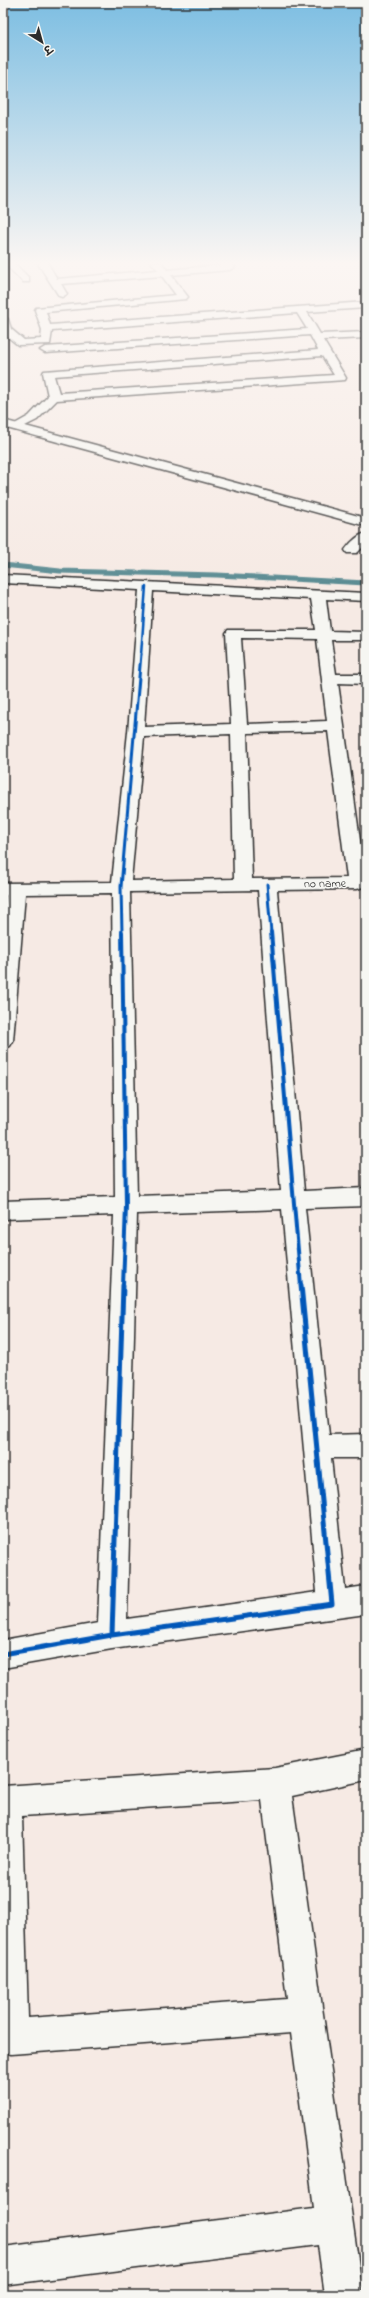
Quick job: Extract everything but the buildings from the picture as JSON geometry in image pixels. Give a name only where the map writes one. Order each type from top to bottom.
[{"type":"street","points":[[48,369],[54,397]]},
{"type":"street","points":[[17,427],[33,418],[54,397],[341,378],[335,369]]},
{"type":"street","points":[[18,414],[49,422]]},
{"type":"street","points":[[3,423],[366,522]]},
{"type":"street","points":[[131,458],[148,448]]},
{"type":"street","points":[[352,550],[366,537]]},
{"type":"street","points":[[3,579],[366,597]]},
{"type":"street","points":[[112,1635],[126,1206],[121,887],[136,732],[146,586]]},
{"type":"street","name":"no name","points":[[10,889],[362,882],[336,726],[318,595]]},
{"type":"street","points":[[243,885],[239,729],[233,633],[366,636]]},
{"type":"street","points":[[329,678],[366,679]]},
{"type":"street","points":[[136,732],[336,726]]},
{"type":"street","points":[[267,884],[293,1200],[332,1604]]},
{"type":"street","points":[[3,1041],[10,889]]},
{"type":"street","points":[[3,1210],[366,1197]]},
{"type":"street","points":[[316,1447],[366,1446]]},
{"type":"street","points":[[3,1654],[112,1635],[366,1600]]},
{"type":"street","points":[[306,2015],[11,2037],[4,1802],[274,1784],[366,1765]]},
{"type":"street","points":[[274,1784],[344,2295]]},
{"type":"street","points":[[3,2266],[334,2224]]},
{"type":"waterway","points":[[3,565],[60,571],[217,575],[366,583]]},
{"type":"cycle path","points":[[112,1635],[126,1206],[121,887],[136,732],[146,586]]},
{"type":"cycle path","points":[[3,1654],[112,1635],[332,1604],[293,1200],[267,884]]}]
